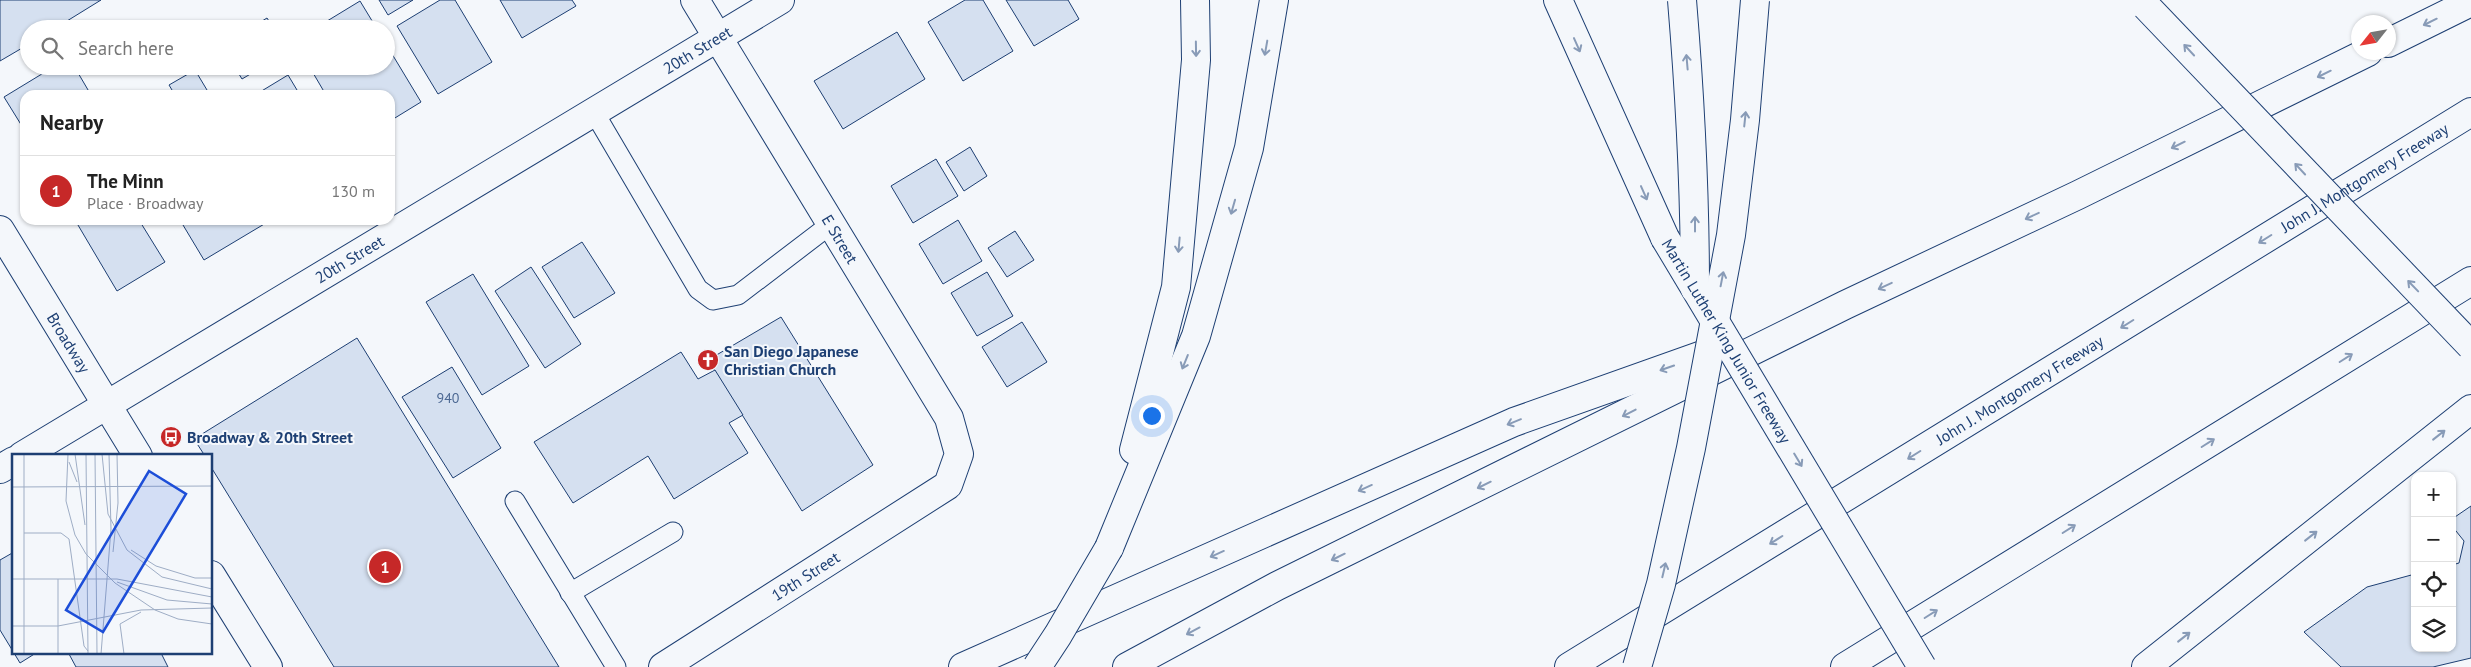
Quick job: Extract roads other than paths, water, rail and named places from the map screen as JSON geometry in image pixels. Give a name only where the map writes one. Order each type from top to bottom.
[{"type":"main road","name":"E Street","points":[[695,0],[949,418],[959,454],[948,486]]},
{"type":"main road","name":"20th Street","points":[[25,454],[780,0]]},
{"type":"main road","points":[[1110,548],[1176,287],[1196,60],[1195,0]]},
{"type":"main road","points":[[1037,667],[1058,636],[1110,548],[1196,336],[1249,148],[1274,0]]},
{"type":"main road","name":"Martin Luther King Junior Freeway","points":[[1558,0],[1665,238],[1922,667]]},
{"type":"main road","points":[[1682,0],[1690,89],[1695,207],[1695,330],[1691,448]]},
{"type":"main road","points":[[1637,667],[1661,584],[1691,448],[1731,235],[1745,120],[1755,0]]},
{"type":"main road","points":[[2396,38],[2471,2]]},
{"type":"main road","points":[[2144,3],[2471,346]]},
{"type":"main road","points":[[1127,667],[1277,586],[1845,305],[2078,195],[2352,60]]},
{"type":"main road","name":"John J. Montgomery Freeway","points":[[1569,667],[2471,112]]},
{"type":"main road","name":"Broadway","points":[[0,230],[137,454]]},
{"type":"main road","points":[[1845,667],[2471,281]]},
{"type":"main road","points":[[963,667],[1514,422],[1845,305]]},
{"type":"main road","points":[[2146,667],[2471,409]]},
{"type":"main road","points":[[0,469],[12,462]]},
{"type":"main road","name":"19th Street","points":[[663,667],[948,486]]},
{"type":"main road","points":[[212,577],[268,667]]},
{"type":"lane","points":[[594,112],[698,289],[713,300],[738,295],[831,224]]},
{"type":"lane","points":[[516,501],[616,667]]},
{"type":"lane","points":[[570,593],[673,532]]},
{"type":"place","name":"San Diego Japanese Christian Church","points":[[708,360]]},
{"type":"place","name":"Broadway & 20th Street","points":[[171,437]]},
{"type":"place","name":"The Minn","points":[[385,567]]}]
